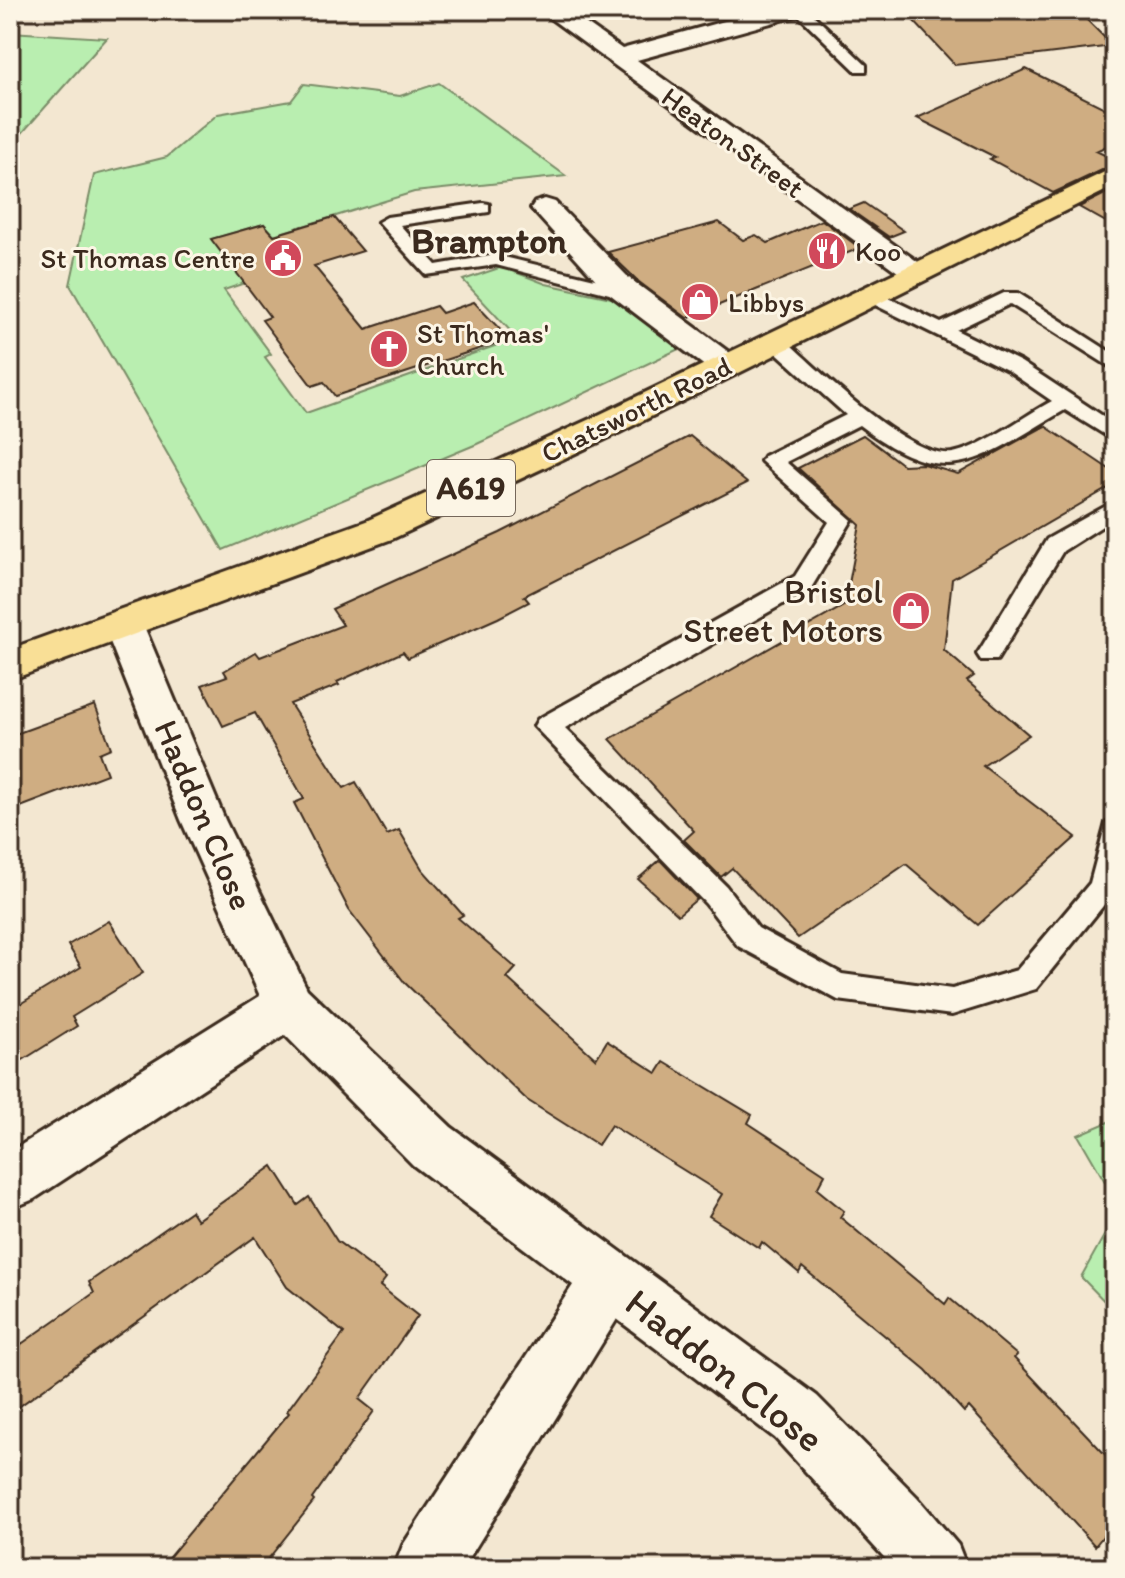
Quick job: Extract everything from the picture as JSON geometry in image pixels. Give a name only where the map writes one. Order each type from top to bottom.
[{"type":"highway","name":"Chatsworth Road","points":[[10,665],[379,530],[726,366],[1115,175]]},
{"type":"street","name":"Heaton Street","points":[[551,10],[917,272]]},
{"type":"street","points":[[617,58],[792,10]]},
{"type":"street","points":[[545,208],[629,293],[726,366]]},
{"type":"street","name":"Haddon Close","points":[[123,624],[203,820],[289,1005],[432,1146],[796,1417],[895,1519],[935,1568]]},
{"type":"street","points":[[15,1180],[289,1005]]},
{"type":"street","name":"Haddon Close","points":[[426,1568],[610,1279]]},
{"type":"lane","points":[[800,10],[861,68]]},
{"type":"lane","points":[[483,208],[387,222],[432,271],[496,260],[629,293]]},
{"type":"lane","points":[[870,295],[1014,366],[1115,434]]},
{"type":"lane","points":[[940,330],[1011,297],[1115,364]]},
{"type":"lane","points":[[775,341],[909,451],[950,460],[1066,401]]},
{"type":"lane","points":[[862,415],[771,461],[841,520],[803,582],[547,726],[716,895],[748,937],[838,987],[952,1002],[1026,980],[1102,889],[1114,849],[1115,831]]},
{"type":"lane","points":[[989,654],[1055,545],[1115,508]]},
{"type":"green space","points":[[10,32],[107,38],[15,141],[10,141]]},
{"type":"green space","points":[[439,83],[566,176],[414,192],[274,235],[264,224],[212,239],[245,283],[224,290],[271,354],[265,357],[306,413],[517,338],[463,280],[502,267],[546,284],[630,302],[681,348],[477,444],[223,550],[70,285],[94,175],[167,157],[218,114],[291,101],[304,84],[400,96]]},
{"type":"green space","points":[[1115,1119],[1115,1199],[1078,1135]]},
{"type":"green space","points":[[1115,1216],[1115,1312],[1081,1277]]},
{"type":"building","points":[[921,10],[1077,10],[1113,46],[955,65],[910,17],[925,15]]},
{"type":"building","points":[[1026,69],[1115,113],[1115,142],[1096,151],[1115,160],[1115,164],[1053,193],[990,159],[995,157],[917,118]]},
{"type":"building","points":[[1115,189],[1115,227],[1079,207]]},
{"type":"building","points":[[864,203],[904,231],[889,237],[849,209]]},
{"type":"building","points":[[334,217],[363,251],[314,266],[366,329],[436,306],[442,313],[474,302],[509,339],[335,396],[324,382],[312,386],[262,320],[270,317],[211,239],[264,224],[274,235]]},
{"type":"building","points":[[822,220],[860,248],[687,318],[639,282],[608,252],[719,222],[743,240],[756,235],[768,243]]},
{"type":"building","points":[[1045,426],[1115,473],[1115,484],[952,579],[944,650],[974,676],[967,681],[1029,735],[983,766],[1076,837],[978,925],[906,864],[798,938],[732,868],[721,877],[684,840],[694,831],[610,739],[845,605],[860,525],[798,468],[863,435],[903,465],[923,464],[958,474]]},
{"type":"building","points":[[690,436],[747,483],[524,596],[529,602],[498,618],[408,658],[403,652],[337,682],[339,685],[290,704],[344,788],[356,782],[387,835],[399,830],[422,869],[463,915],[458,918],[516,968],[507,978],[596,1059],[607,1041],[657,1073],[664,1062],[752,1115],[748,1123],[825,1174],[817,1189],[844,1211],[840,1217],[945,1304],[949,1298],[1017,1355],[1014,1358],[1115,1465],[1115,1521],[1095,1546],[969,1407],[964,1412],[926,1370],[802,1267],[799,1273],[762,1242],[759,1248],[709,1216],[722,1194],[611,1125],[598,1145],[527,1100],[405,983],[349,910],[294,803],[304,799],[255,713],[223,726],[202,685],[227,676],[224,671],[256,652],[260,657],[343,625],[332,609],[500,533]]},
{"type":"building","points":[[95,705],[111,748],[99,753],[107,774],[10,811],[10,736]]},
{"type":"building","points":[[660,860],[697,899],[678,915],[638,879]]},
{"type":"building","points":[[109,921],[143,973],[72,1017],[77,1026],[10,1068],[10,1010],[81,967],[68,945]]},
{"type":"building","points":[[273,1166],[298,1205],[309,1197],[337,1241],[386,1278],[380,1286],[418,1316],[359,1399],[374,1411],[312,1499],[314,1501],[261,1568],[160,1568],[289,1413],[287,1411],[344,1333],[287,1287],[255,1237],[10,1413],[10,1352],[94,1293],[89,1282],[191,1211],[197,1220]]},
{"type":"place","name":"Koo","points":[[827,251]]},
{"type":"place","name":"St Thomas Centre","points":[[283,258]]},
{"type":"place","name":"Libbys","points":[[700,302]]},
{"type":"place","name":"St Thomas' Church","points":[[389,349]]},
{"type":"place","name":"Bristol Street Motors","points":[[911,611]]},
{"type":"district","name":"Brampton","points":[[489,240]]}]
